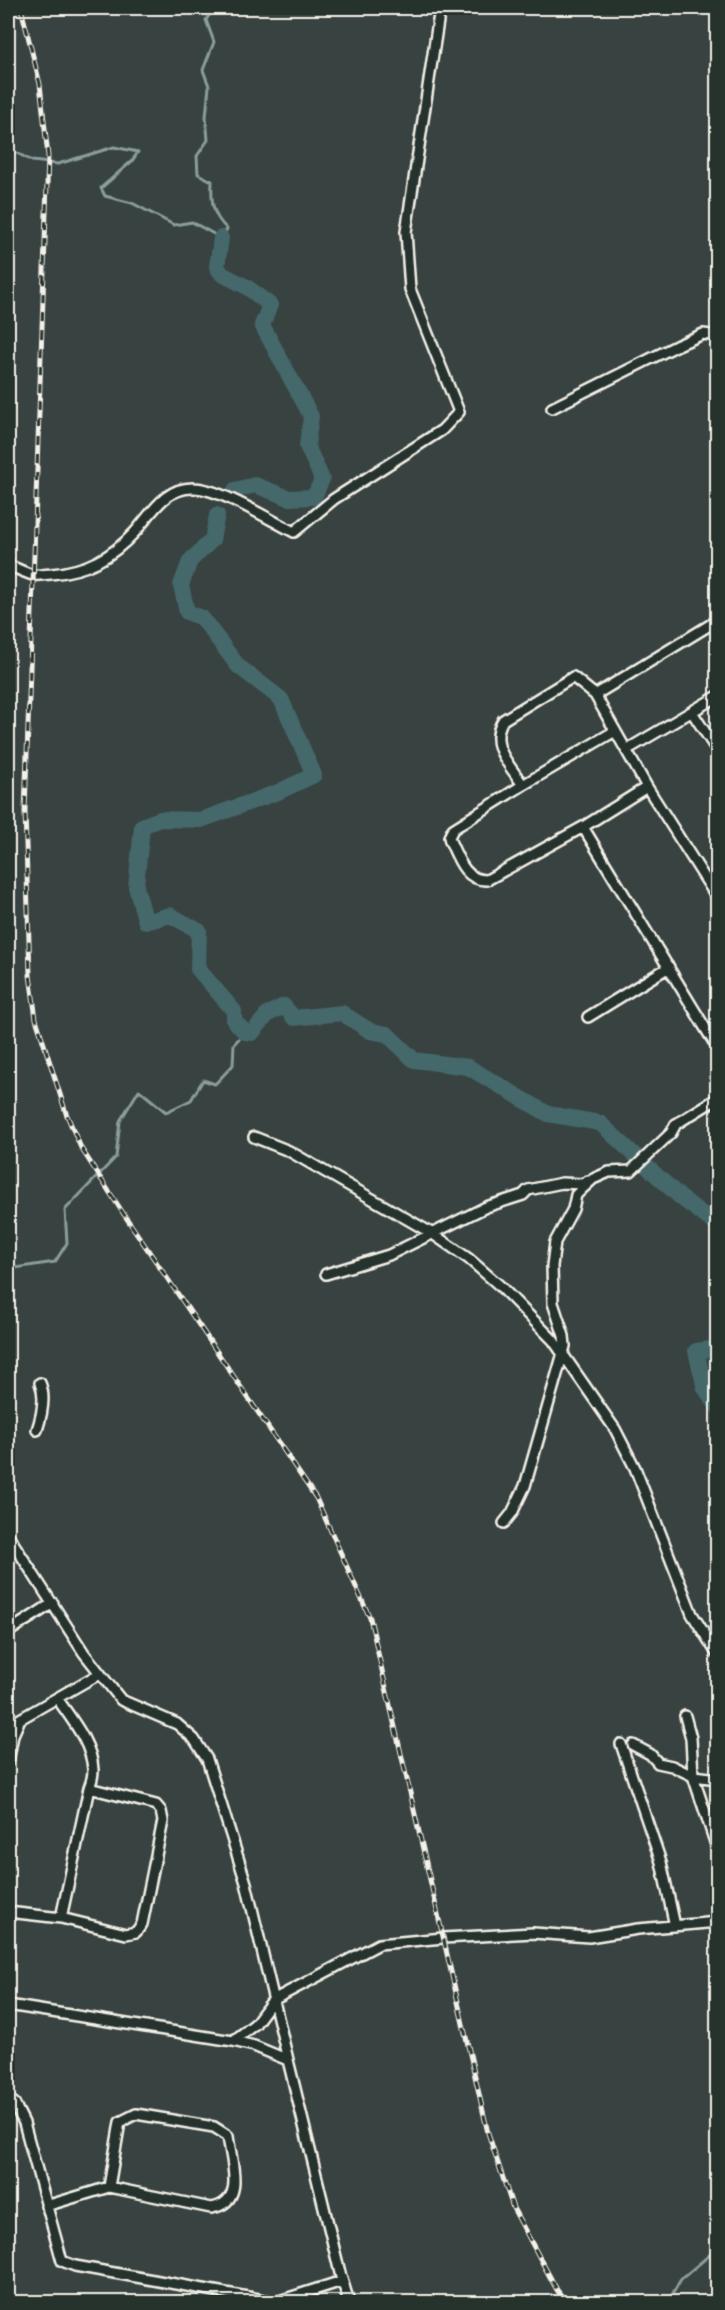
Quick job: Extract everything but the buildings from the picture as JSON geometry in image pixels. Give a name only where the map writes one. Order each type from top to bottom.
[{"type":"street","points":[[8,565],[35,575],[71,572],[89,567],[121,546],[162,499],[174,491],[186,488],[197,488],[223,496],[294,532],[334,499],[442,430],[459,412],[410,289],[406,232],[440,8]]},
{"type":"street","points":[[552,408],[687,341],[704,334],[717,336]]},
{"type":"street","points":[[595,695],[717,620]]},
{"type":"street","points":[[523,785],[497,743],[496,736],[503,720],[573,677],[595,695],[628,749],[647,787],[717,899]]},
{"type":"street","points":[[628,749],[717,696]]},
{"type":"street","points":[[692,712],[717,752]]},
{"type":"street","points":[[615,731],[523,785],[451,833],[449,837],[452,845],[467,873],[472,878],[487,880],[496,876],[583,827],[647,787]]},
{"type":"street","points":[[583,827],[717,1049]]},
{"type":"street","points":[[588,1017],[669,967]]},
{"type":"street","points":[[326,1274],[389,1255],[486,1207],[523,1195],[528,1190],[562,1184],[582,1184],[609,1172],[631,1171],[670,1133],[676,1124],[717,1098]]},
{"type":"street","points":[[254,1137],[289,1151],[433,1234],[469,1259],[500,1286],[553,1340],[620,1439],[635,1468],[692,1614],[717,1655]]},
{"type":"street","points":[[504,1523],[512,1513],[525,1486],[565,1346],[553,1303],[552,1266],[555,1242],[573,1209],[576,1195],[593,1179]]},
{"type":"street","points":[[37,1430],[43,1406],[43,1391],[40,1383]]},
{"type":"street","points":[[8,1534],[99,1674],[120,1700],[177,1724],[194,1739],[207,1759],[246,1883],[349,2302]]},
{"type":"street","points":[[8,1632],[53,1603]]},
{"type":"street","points":[[8,1762],[10,1734],[20,1719],[99,1674]]},
{"type":"street","points":[[57,1698],[78,1728],[88,1749],[93,1771],[61,1918]]},
{"type":"street","points":[[685,1716],[692,1738],[693,1776],[717,1851]]},
{"type":"street","points":[[621,1744],[661,1862],[675,1926]]},
{"type":"street","points":[[633,1745],[650,1754],[658,1763],[672,1766],[693,1776],[717,1779]]},
{"type":"street","points":[[8,1912],[61,1918],[126,1934],[136,1932],[142,1924],[163,1821],[161,1811],[156,1805],[89,1788]]},
{"type":"street","points":[[233,2041],[255,2024],[273,2000],[379,1944],[533,1933],[589,1937],[638,1929],[715,1922],[717,1932]]},
{"type":"street","points":[[8,2005],[233,2041],[254,2046],[288,2060]]},
{"type":"street","points":[[8,2099],[14,2103],[24,2123],[62,2261],[68,2264],[276,2302],[342,2281]]},
{"type":"street","points":[[46,2206],[109,2187],[211,2208],[223,2206],[235,2189],[228,2136],[214,2127],[136,2114],[120,2122],[109,2187]]},
{"type":"waterway","points":[[8,140],[15,152],[32,161],[58,164],[114,147],[138,152],[132,161],[101,188],[105,196],[132,203],[174,225],[192,222],[221,238],[227,229],[215,213],[212,181],[198,174],[197,156],[208,140],[206,117],[209,86],[203,70],[214,42],[206,20],[214,8]]},
{"type":"waterway","points":[[221,238],[217,267],[222,274],[247,287],[270,305],[262,325],[311,416],[307,446],[322,479],[314,497],[289,498],[255,485],[235,490]]},
{"type":"waterway","points":[[217,515],[212,540],[190,561],[181,585],[187,612],[202,618],[238,666],[281,699],[314,775],[278,792],[201,820],[160,819],[142,826],[136,887],[146,922],[170,915],[199,931],[198,969],[234,1011],[234,1021],[245,1032],[252,1033],[268,1014],[284,1006],[294,1018],[342,1013],[370,1031],[387,1034],[414,1060],[468,1067],[548,1114],[600,1123],[680,1197],[718,1226]]},
{"type":"waterway","points":[[8,1269],[55,1262],[67,1243],[65,1210],[116,1157],[120,1121],[139,1090],[166,1112],[191,1100],[203,1080],[215,1084],[233,1065],[234,1044],[245,1032]]},
{"type":"waterway","points":[[718,1348],[696,1351],[705,1388],[718,1407]]},
{"type":"waterway","points":[[668,2302],[681,2279],[718,2248]]},
{"type":"railway","points":[[21,8],[40,84],[48,156],[25,811],[30,975],[36,1019],[66,1113],[81,1148],[316,1498],[370,1618],[488,2133],[513,2208],[557,2290],[566,2302]]}]
